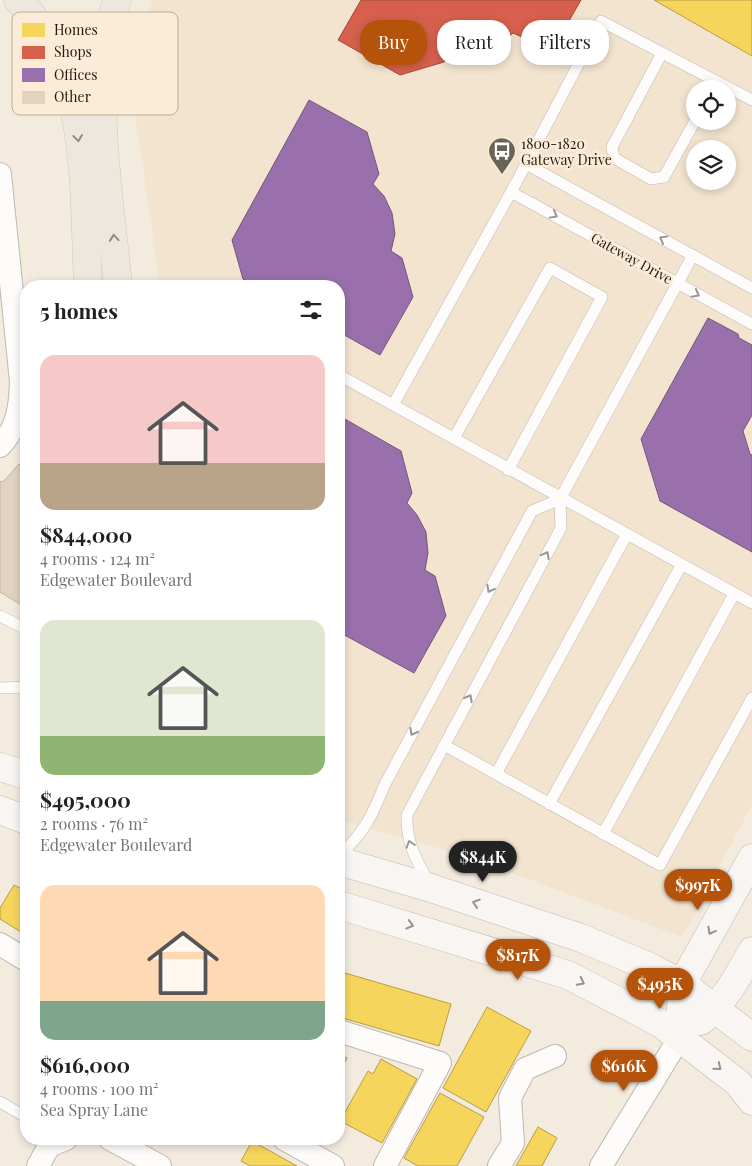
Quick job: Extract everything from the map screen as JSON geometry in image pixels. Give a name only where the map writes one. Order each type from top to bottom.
[{"type":"highway","points":[[18,0],[27,12]]},
{"type":"highway","points":[[74,115],[81,164],[88,280]]},
{"type":"highway","points":[[104,115],[117,280]]},
{"type":"main road","points":[[0,766],[20,774]]},
{"type":"main road","points":[[0,810],[20,818]]},
{"type":"main road","points":[[680,1037],[682,984],[752,858]]},
{"type":"main road","points":[[345,863],[431,888],[582,938],[652,968],[682,984],[752,1037]]},
{"type":"main road","points":[[345,906],[568,975],[637,1010],[680,1037],[738,1083],[752,1101]]},
{"type":"main road","points":[[680,1037],[716,1009],[736,980],[752,951]]},
{"type":"street","points":[[0,174],[5,273],[20,382],[20,410],[11,435],[0,446]]},
{"type":"street","points":[[0,944],[20,956]]},
{"type":"street","points":[[345,1033],[440,1063],[385,1166]]},
{"type":"street","points":[[601,1166],[680,1037]]},
{"type":"street","points":[[499,1166],[513,1143],[510,1098],[525,1069],[555,1056]]},
{"type":"street","points":[[38,1166],[49,1146],[51,1145]]},
{"type":"street","points":[[121,1145],[160,1166]]},
{"type":"street","points":[[295,1145],[333,1166]]},
{"type":"lane","points":[[393,405],[511,192],[602,21],[662,53],[707,80]]},
{"type":"lane","points":[[662,53],[612,147],[614,158],[651,179],[664,176],[690,130]]},
{"type":"lane","points":[[736,94],[752,100]]},
{"type":"lane","points":[[526,164],[752,288]]},
{"type":"lane","name":"Gateway Drive","points":[[511,192],[752,324]]},
{"type":"lane","points":[[431,888],[410,849],[406,832],[407,815],[561,528],[560,498],[693,256]]},
{"type":"lane","points":[[454,438],[550,268],[602,297],[508,470]]},
{"type":"lane","points":[[345,378],[752,603]]},
{"type":"lane","points":[[345,850],[360,836],[369,821],[385,784],[532,511],[560,498]]},
{"type":"lane","points":[[496,774],[627,534]]},
{"type":"lane","points":[[549,804],[682,564]]},
{"type":"lane","points":[[603,834],[734,594]]},
{"type":"lane","points":[[0,616],[20,626]]},
{"type":"lane","points":[[0,688],[20,687]]},
{"type":"lane","points":[[444,744],[660,864],[752,698]]},
{"type":"lane","points":[[0,1102],[20,1113]]},
{"type":"shaded area","points":[[151,0],[752,0],[752,805],[682,937],[467,856],[345,822],[345,280],[159,280],[135,115],[178,115],[178,12],[149,12]]},
{"type":"building: Homes","points":[[654,0],[752,0],[752,56]]},
{"type":"building: Homes","points":[[14,885],[20,888],[20,931],[0,919],[0,908]]},
{"type":"building: Homes","points":[[345,973],[451,1004],[439,1046],[345,1019]]},
{"type":"building: Homes","points":[[487,1007],[531,1031],[486,1112],[443,1088]]},
{"type":"building: Homes","points":[[381,1059],[417,1079],[382,1143],[345,1124],[345,1112],[368,1071],[373,1074]]},
{"type":"building: Homes","points":[[440,1093],[484,1117],[457,1166],[418,1166],[404,1158]]},
{"type":"building: Homes","points":[[538,1127],[557,1138],[542,1166],[516,1166]]},
{"type":"building: Homes","points":[[250,1145],[259,1145],[297,1166],[250,1166],[241,1161]]},
{"type":"building: Shops","points":[[361,0],[581,0],[569,20],[521,20],[521,37],[513,33],[511,35],[511,20],[437,20],[437,64],[400,75],[382,65],[427,65],[427,20],[360,20],[360,52],[338,40]]},
{"type":"building: Offices","points":[[309,100],[367,132],[379,174],[373,184],[384,196],[392,213],[395,234],[391,251],[402,258],[413,297],[380,355],[345,335],[345,280],[245,280],[243,279],[232,240]]},
{"type":"building: Offices","points":[[708,318],[738,334],[739,338],[752,345],[752,415],[743,431],[750,454],[752,455],[752,552],[660,501],[641,439]]},
{"type":"building: Offices","points":[[345,419],[401,451],[412,493],[407,503],[417,515],[426,532],[428,553],[425,570],[435,576],[446,616],[414,673],[345,635]]},
{"type":"building: Other","points":[[20,465],[20,604],[0,592],[0,482],[4,481]]},
{"type":"place","name":"1800-1820 Gateway Drive","points":[[502,175]]}]
